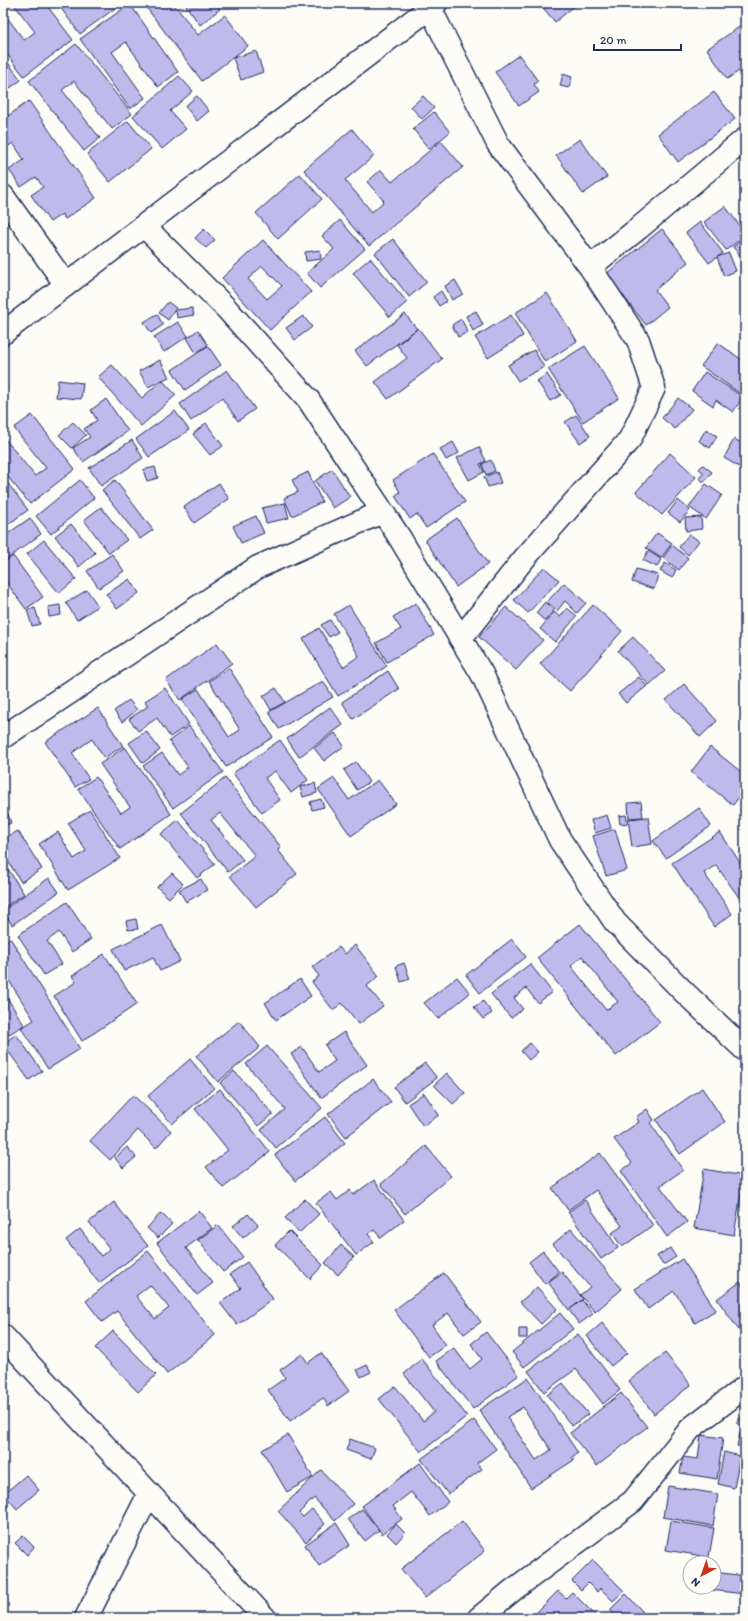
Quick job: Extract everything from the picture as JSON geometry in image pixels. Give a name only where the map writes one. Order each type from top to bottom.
[{"type":"street","points":[[3,333],[433,5],[498,144],[590,267],[638,340],[654,388],[630,439],[523,560],[461,638]]},
{"type":"street","points":[[590,267],[745,139]]},
{"type":"street","points":[[3,196],[66,285]]},
{"type":"street","points":[[144,226],[226,308],[308,399],[382,512],[461,638],[482,674],[560,840],[615,922],[684,992],[745,1050]]},
{"type":"street","points":[[3,737],[258,567],[382,512]]},
{"type":"street","points":[[3,1336],[265,1618]]},
{"type":"street","points":[[479,1618],[513,1590],[633,1501],[691,1428],[745,1387]]},
{"type":"street","points":[[86,1618],[149,1494]]},
{"type":"building","points":[[13,3],[45,3],[73,40],[24,76],[3,49],[3,12],[24,40],[35,32]]},
{"type":"building","points":[[57,3],[83,3],[85,6],[90,3],[122,3],[80,34]]},
{"type":"building","points":[[143,3],[173,3],[198,35],[225,15],[248,46],[202,81]]},
{"type":"building","points":[[184,3],[216,3],[220,9],[200,25]]},
{"type":"building","points":[[539,3],[578,3],[555,22]]},
{"type":"building","points":[[130,4],[178,72],[158,87],[126,42],[112,52],[145,98],[130,109],[80,39]]},
{"type":"building","points":[[745,23],[745,67],[727,79],[707,49]]},
{"type":"building","points":[[76,44],[132,114],[112,129],[74,81],[62,90],[100,138],[84,151],[29,81]]},
{"type":"building","points":[[256,51],[263,72],[241,80],[233,58]]},
{"type":"building","points":[[519,55],[538,81],[534,84],[539,92],[519,106],[495,72]]},
{"type":"building","points":[[3,56],[21,80],[3,93]]},
{"type":"building","points":[[563,74],[572,77],[569,88],[560,86]]},
{"type":"building","points":[[179,76],[193,91],[170,111],[186,129],[162,149],[133,116]]},
{"type":"building","points":[[714,92],[735,119],[678,162],[658,134]]},
{"type":"building","points":[[197,96],[209,111],[197,121],[185,106]]},
{"type":"building","points":[[423,96],[434,108],[422,119],[411,107]]},
{"type":"building","points":[[29,101],[96,198],[65,219],[62,214],[50,222],[31,195],[43,187],[36,177],[21,187],[9,170],[24,160],[13,143],[3,150],[3,112],[4,111],[8,116]]},
{"type":"building","points":[[434,112],[450,132],[429,149],[413,129]]},
{"type":"building","points":[[128,121],[151,149],[110,182],[87,154]]},
{"type":"building","points":[[352,129],[374,156],[345,180],[372,212],[384,201],[367,182],[381,170],[392,182],[441,141],[463,167],[369,246],[304,170]]},
{"type":"building","points":[[580,139],[607,177],[583,194],[556,155]]},
{"type":"building","points":[[300,174],[322,199],[278,239],[256,213]]},
{"type":"building","points":[[725,206],[745,233],[745,236],[726,250],[704,222]]},
{"type":"building","points":[[340,220],[365,249],[320,288],[307,273],[334,249],[322,236]]},
{"type":"building","points":[[700,222],[723,253],[709,263],[686,233]]},
{"type":"building","points":[[204,229],[215,240],[206,248],[195,238]]},
{"type":"building","points":[[662,229],[688,262],[655,290],[668,307],[646,325],[606,274]]},
{"type":"building","points":[[745,238],[745,261],[744,261],[733,247]]},
{"type":"building","points":[[393,239],[427,282],[409,297],[375,253]]},
{"type":"building","points":[[263,240],[311,292],[270,330],[222,278]],"holes":[[[262,266],[282,286],[267,299],[248,279]]]},
{"type":"building","points":[[320,250],[321,259],[306,261],[305,252]]},
{"type":"building","points":[[729,253],[736,271],[724,276],[717,257]]},
{"type":"building","points":[[370,258],[407,302],[390,317],[353,273]]},
{"type":"building","points":[[455,280],[463,294],[452,300],[445,286]]},
{"type":"building","points":[[441,291],[447,301],[439,306],[433,297]]},
{"type":"building","points":[[547,293],[577,341],[545,362],[515,313]]},
{"type":"building","points":[[168,302],[176,308],[168,320],[159,313]]},
{"type":"building","points":[[192,308],[194,315],[177,318],[176,310]]},
{"type":"building","points":[[476,311],[483,325],[473,331],[466,316]]},
{"type":"building","points":[[157,314],[163,325],[151,333],[144,322]]},
{"type":"building","points":[[405,314],[417,329],[367,366],[355,351]]},
{"type":"building","points":[[511,315],[523,336],[488,358],[475,337]]},
{"type":"building","points":[[303,316],[312,327],[295,340],[286,328]]},
{"type":"building","points":[[461,319],[468,332],[458,337],[452,325]]},
{"type":"building","points":[[178,322],[188,336],[164,352],[154,337]]},
{"type":"building","points":[[418,328],[442,359],[388,399],[375,382],[407,358],[397,345]]},
{"type":"building","points":[[198,330],[208,345],[196,353],[187,338]]},
{"type":"building","points":[[718,343],[745,362],[745,397],[701,366]]},
{"type":"building","points":[[208,346],[221,365],[185,390],[172,370]]},
{"type":"building","points":[[585,346],[619,398],[583,422],[548,369]]},
{"type":"building","points":[[534,350],[544,367],[518,381],[508,365]]},
{"type":"building","points":[[160,360],[169,377],[148,387],[139,371]]},
{"type":"building","points":[[112,365],[142,398],[162,380],[176,395],[141,426],[98,377]]},
{"type":"building","points":[[227,370],[255,409],[238,421],[222,398],[191,421],[180,404]]},
{"type":"building","points":[[705,372],[743,397],[733,412],[716,400],[713,406],[692,391]]},
{"type":"building","points":[[547,374],[561,395],[550,401],[537,381]]},
{"type":"building","points":[[58,380],[83,383],[81,399],[56,397]]},
{"type":"building","points":[[678,398],[692,409],[675,429],[662,418]]},
{"type":"building","points":[[106,399],[128,431],[83,462],[73,448],[90,437],[84,429],[97,420],[91,410]]},
{"type":"building","points":[[175,411],[189,430],[149,457],[136,439]]},
{"type":"building","points":[[32,415],[75,469],[30,504],[3,471],[3,440],[5,439],[35,476],[46,468],[14,428]]},
{"type":"building","points":[[576,415],[590,436],[580,443],[565,422]]},
{"type":"building","points":[[73,422],[86,435],[72,448],[59,435]]},
{"type":"building","points":[[206,423],[223,446],[210,455],[193,434]]},
{"type":"building","points":[[706,429],[717,436],[710,448],[699,441]]},
{"type":"building","points":[[734,439],[745,445],[745,460],[741,468],[724,458]]},
{"type":"building","points":[[132,440],[143,458],[101,486],[89,468]]},
{"type":"building","points":[[453,442],[459,453],[446,460],[440,449]]},
{"type":"building","points":[[479,447],[486,461],[480,464],[484,472],[469,480],[457,458]]},
{"type":"building","points":[[670,453],[696,477],[662,515],[636,492]]},
{"type":"building","points":[[433,454],[465,502],[426,528],[417,514],[410,519],[395,496],[400,492],[393,480]]},
{"type":"building","points":[[491,460],[495,471],[486,475],[482,464]]},
{"type":"building","points":[[703,465],[712,472],[704,482],[699,478],[704,473],[699,469]]},
{"type":"building","points":[[155,467],[158,478],[147,481],[143,470]]},
{"type":"building","points":[[332,469],[350,497],[333,508],[315,481]]},
{"type":"building","points":[[308,472],[322,502],[292,516],[284,498],[298,492],[292,480]]},
{"type":"building","points":[[497,472],[501,483],[488,487],[484,477]]},
{"type":"building","points":[[3,477],[28,510],[3,528]]},
{"type":"building","points":[[80,480],[94,498],[51,534],[36,516]]},
{"type":"building","points":[[115,480],[153,530],[140,539],[102,490]]},
{"type":"building","points":[[219,483],[229,499],[194,523],[184,507]]},
{"type":"building","points":[[706,484],[722,495],[706,519],[689,507]]},
{"type":"building","points":[[678,500],[690,510],[680,522],[668,513]]},
{"type":"building","points":[[285,503],[289,518],[266,523],[262,508]]},
{"type":"building","points":[[101,507],[127,540],[109,553],[84,520]]},
{"type":"building","points":[[256,516],[264,533],[241,543],[233,526]]},
{"type":"building","points":[[701,517],[702,529],[686,531],[685,518]]},
{"type":"building","points":[[30,518],[41,534],[3,562],[3,537]]},
{"type":"building","points":[[457,518],[488,564],[456,587],[425,540]]},
{"type":"building","points":[[71,524],[95,553],[79,567],[55,536]]},
{"type":"building","points":[[657,533],[672,543],[661,558],[646,548]]},
{"type":"building","points":[[689,534],[699,541],[688,555],[679,547]]},
{"type":"building","points":[[44,540],[76,579],[59,593],[27,554]]},
{"type":"building","points":[[672,545],[688,558],[679,570],[663,558]]},
{"type":"building","points":[[648,551],[661,559],[657,567],[643,560]]},
{"type":"building","points":[[112,554],[124,571],[99,588],[87,571]]},
{"type":"building","points":[[13,556],[43,597],[26,609],[3,578],[3,563]]},
{"type":"building","points":[[665,563],[676,570],[672,578],[660,571]]},
{"type":"building","points":[[544,567],[559,580],[528,613],[514,600]]},
{"type":"building","points":[[636,569],[658,575],[654,589],[632,582]]},
{"type":"building","points":[[130,579],[139,593],[117,609],[106,594]]},
{"type":"building","points":[[564,583],[586,603],[577,613],[565,601],[557,611],[547,602]]},
{"type":"building","points":[[87,590],[98,606],[77,620],[66,603]]},
{"type":"building","points":[[545,602],[555,609],[545,621],[536,613]]},
{"type":"building","points":[[416,603],[434,635],[387,662],[376,643],[401,629],[393,617]]},
{"type":"building","points":[[60,605],[61,615],[49,617],[48,607]]},
{"type":"building","points":[[349,605],[387,666],[338,696],[303,639],[319,628],[343,667],[359,656],[334,614]]},
{"type":"building","points":[[593,605],[622,631],[570,691],[540,664]]},
{"type":"building","points":[[506,607],[543,640],[516,670],[479,637]]},
{"type":"building","points":[[35,608],[40,624],[32,626],[27,610]]},
{"type":"building","points":[[567,608],[577,616],[555,642],[540,629],[554,612],[560,617]]},
{"type":"building","points":[[330,620],[338,632],[329,637],[321,625]]},
{"type":"building","points":[[633,637],[665,671],[649,685],[618,651]]},
{"type":"building","points":[[217,643],[232,663],[180,700],[166,680]]},
{"type":"building","points":[[229,668],[273,737],[226,767],[182,699],[198,689],[229,737],[240,730],[209,681]]},
{"type":"building","points":[[388,671],[399,689],[353,719],[342,702]]},
{"type":"building","points":[[639,677],[647,686],[626,703],[618,694]]},
{"type":"building","points":[[323,681],[333,697],[279,729],[269,712]]},
{"type":"building","points":[[684,684],[717,721],[700,737],[666,700]]},
{"type":"building","points":[[165,688],[189,724],[170,737],[157,718],[138,731],[129,719],[148,706],[145,701]]},
{"type":"building","points":[[276,688],[285,702],[271,710],[263,696]]},
{"type":"building","points":[[129,700],[137,710],[122,722],[114,711]]},
{"type":"building","points":[[330,707],[343,725],[299,757],[287,739]]},
{"type":"building","points":[[98,708],[123,746],[104,758],[92,739],[72,753],[89,779],[75,787],[45,742]]},
{"type":"building","points":[[189,726],[223,772],[173,808],[143,766],[162,753],[178,775],[188,767],[169,741]]},
{"type":"building","points":[[146,731],[160,750],[143,763],[129,743]]},
{"type":"building","points":[[335,733],[344,746],[324,761],[314,748]]},
{"type":"building","points":[[280,740],[308,780],[291,793],[275,771],[265,778],[280,800],[262,813],[233,773]]},
{"type":"building","points":[[125,747],[171,814],[120,849],[78,789],[96,777],[121,813],[130,807],[100,764]]},
{"type":"building","points":[[710,747],[745,775],[745,789],[733,805],[691,772]]},
{"type":"building","points":[[356,762],[369,782],[357,790],[344,770]]},
{"type":"building","points":[[225,778],[281,847],[278,850],[297,874],[256,907],[230,876],[255,856],[220,813],[211,820],[243,860],[228,872],[181,813]]},
{"type":"building","points":[[334,778],[349,800],[378,780],[396,804],[351,836],[318,789]]},
{"type":"building","points":[[315,783],[317,793],[303,797],[300,787]]},
{"type":"building","points":[[321,799],[324,807],[312,810],[310,802]]},
{"type":"building","points":[[641,802],[643,817],[629,818],[628,803]]},
{"type":"building","points":[[699,808],[711,826],[666,858],[653,841]]},
{"type":"building","points":[[90,810],[120,858],[68,890],[39,844],[58,832],[74,859],[86,851],[68,823]]},
{"type":"building","points":[[8,814],[11,823],[3,826],[3,816]]},
{"type":"building","points":[[607,815],[611,828],[595,833],[591,820]]},
{"type":"building","points":[[626,815],[628,823],[620,824],[619,816]]},
{"type":"building","points":[[648,817],[652,844],[632,847],[628,819]]},
{"type":"building","points":[[178,820],[215,864],[197,878],[161,834]]},
{"type":"building","points":[[615,829],[627,870],[606,876],[593,836]]},
{"type":"building","points":[[18,831],[42,869],[21,882],[3,853],[3,839]]},
{"type":"building","points":[[720,832],[745,870],[745,906],[716,865],[704,873],[732,914],[714,927],[672,863]]},
{"type":"building","points":[[3,861],[24,894],[3,908]]},
{"type":"building","points":[[172,873],[183,884],[169,898],[157,887]]},
{"type":"building","points":[[49,878],[59,892],[12,925],[3,910]]},
{"type":"building","points":[[201,879],[207,890],[186,902],[179,890]]},
{"type":"building","points":[[67,902],[91,939],[72,952],[59,932],[47,941],[62,964],[44,975],[18,935]]},
{"type":"building","points":[[136,919],[138,929],[128,930],[126,921]]},
{"type":"building","points":[[580,924],[660,1022],[616,1056],[537,958]],"holes":[[[582,956],[618,1002],[606,1010],[571,966]]]},
{"type":"building","points":[[162,925],[180,961],[160,971],[153,957],[124,971],[113,949]]},
{"type":"building","points":[[10,938],[80,1049],[48,1069],[21,1028],[34,1020],[3,971],[3,943]]},
{"type":"building","points":[[512,939],[526,957],[480,993],[466,975]]},
{"type":"building","points":[[355,945],[379,976],[367,986],[383,1006],[359,1024],[342,1003],[333,1010],[312,982],[319,976],[312,967],[339,947],[345,954]]},
{"type":"building","points":[[104,954],[137,1004],[82,1041],[54,996],[76,982],[72,976]]},
{"type":"building","points":[[404,963],[410,979],[401,982],[396,966]]},
{"type":"building","points":[[530,964],[552,992],[538,1003],[526,988],[514,998],[523,1009],[511,1018],[491,994]]},
{"type":"building","points":[[457,977],[470,993],[438,1019],[424,1003]]},
{"type":"building","points":[[300,979],[311,996],[276,1020],[265,1003]]},
{"type":"building","points":[[3,991],[24,1025],[6,1036],[3,1031]]},
{"type":"building","points":[[483,1001],[492,1013],[483,1019],[474,1007]]},
{"type":"building","points":[[239,1021],[260,1047],[218,1082],[196,1056]]},
{"type":"building","points":[[344,1032],[367,1065],[321,1098],[291,1054],[302,1047],[319,1072],[335,1061],[325,1045]]},
{"type":"building","points":[[16,1034],[42,1071],[29,1080],[3,1044]]},
{"type":"building","points":[[530,1043],[538,1052],[529,1060],[521,1051]]},
{"type":"building","points":[[267,1046],[322,1108],[276,1148],[261,1130],[285,1109],[246,1064]]},
{"type":"building","points":[[190,1059],[214,1088],[172,1124],[148,1096]]},
{"type":"building","points":[[425,1063],[437,1078],[405,1102],[394,1087]]},
{"type":"building","points":[[234,1071],[273,1114],[258,1126],[220,1083]]},
{"type":"building","points":[[447,1073],[465,1093],[453,1104],[434,1085]]},
{"type":"building","points":[[373,1079],[391,1102],[346,1137],[328,1114]]},
{"type":"building","points":[[702,1088],[725,1122],[680,1154],[656,1120]]},
{"type":"building","points":[[220,1089],[270,1152],[223,1188],[206,1167],[228,1150],[195,1109]]},
{"type":"building","points":[[424,1093],[439,1115],[423,1126],[408,1104]]},
{"type":"building","points":[[133,1095],[171,1131],[156,1148],[138,1130],[110,1160],[90,1141]]},
{"type":"building","points":[[647,1109],[654,1120],[650,1123],[683,1170],[660,1186],[687,1222],[667,1237],[621,1171],[632,1163],[614,1139],[639,1122],[636,1117]]},
{"type":"building","points":[[325,1117],[345,1143],[295,1181],[275,1155]]},
{"type":"building","points":[[426,1146],[451,1176],[405,1214],[381,1184]]},
{"type":"building","points":[[127,1147],[136,1157],[123,1168],[115,1158]]},
{"type":"building","points":[[600,1153],[653,1225],[622,1247],[612,1233],[622,1226],[596,1190],[568,1210],[552,1188]]},
{"type":"building","points":[[704,1169],[744,1176],[734,1235],[694,1228]]},
{"type":"building","points":[[374,1180],[404,1220],[381,1238],[374,1230],[368,1234],[374,1242],[356,1255],[316,1203],[331,1192],[337,1200],[350,1190],[353,1195]]},
{"type":"building","points":[[305,1199],[319,1214],[299,1233],[285,1218]]},
{"type":"building","points":[[585,1200],[618,1248],[601,1259],[568,1212]]},
{"type":"building","points":[[114,1202],[148,1246],[99,1283],[66,1240],[80,1229],[101,1256],[110,1249],[89,1222]]},
{"type":"building","points":[[199,1211],[212,1228],[186,1248],[213,1283],[197,1295],[157,1243]]},
{"type":"building","points":[[161,1213],[172,1224],[158,1238],[147,1228]]},
{"type":"building","points":[[248,1214],[258,1225],[243,1238],[233,1226]]},
{"type":"building","points":[[218,1225],[243,1257],[223,1272],[198,1240]]},
{"type":"building","points":[[571,1229],[622,1289],[595,1312],[580,1295],[590,1287],[553,1244]]},
{"type":"building","points":[[289,1231],[323,1265],[310,1279],[275,1245]]},
{"type":"building","points":[[341,1245],[354,1257],[338,1275],[325,1263]]},
{"type":"building","points":[[670,1248],[676,1257],[663,1265],[657,1256]]},
{"type":"building","points":[[148,1251],[215,1335],[167,1374],[117,1311],[102,1322],[86,1301]],"holes":[[[150,1285],[169,1308],[155,1319],[136,1296]]]},
{"type":"building","points":[[543,1251],[559,1272],[545,1284],[529,1262]]},
{"type":"building","points":[[743,1256],[745,1256],[745,1272],[743,1272]]},
{"type":"building","points":[[682,1259],[716,1310],[695,1323],[674,1291],[648,1309],[635,1289]]},
{"type":"building","points":[[247,1262],[273,1299],[237,1325],[220,1303],[241,1288],[230,1274]]},
{"type":"building","points":[[562,1272],[583,1299],[569,1310],[548,1282]]},
{"type":"building","points":[[444,1273],[481,1322],[464,1334],[448,1313],[432,1325],[446,1345],[429,1357],[394,1310]]},
{"type":"building","points":[[740,1282],[745,1289],[745,1339],[717,1299]]},
{"type":"building","points":[[537,1287],[557,1309],[541,1324],[520,1302]]},
{"type":"building","points":[[582,1300],[593,1314],[579,1324],[569,1310]]},
{"type":"building","points":[[560,1313],[573,1329],[524,1367],[512,1352]]},
{"type":"building","points":[[602,1323],[627,1353],[611,1366],[587,1336]]},
{"type":"building","points":[[519,1329],[527,1329],[527,1338],[519,1338]]},
{"type":"building","points":[[113,1331],[156,1375],[138,1392],[95,1348]]},
{"type":"building","points":[[486,1332],[519,1375],[473,1409],[436,1361],[454,1348],[470,1369],[482,1359],[471,1344]]},
{"type":"building","points":[[578,1334],[620,1390],[603,1404],[576,1369],[544,1392],[528,1371]]},
{"type":"building","points":[[321,1353],[349,1391],[328,1406],[323,1398],[290,1421],[268,1390],[285,1378],[280,1370],[302,1354],[308,1363]]},
{"type":"building","points":[[665,1353],[691,1385],[654,1414],[629,1381]]},
{"type":"building","points":[[422,1359],[467,1416],[421,1452],[379,1399],[395,1386],[423,1421],[434,1412],[404,1374]]},
{"type":"building","points":[[367,1365],[371,1372],[361,1377],[357,1370]]},
{"type":"building","points":[[528,1378],[578,1453],[572,1457],[574,1460],[531,1488],[479,1410]],"holes":[[[523,1407],[551,1450],[536,1460],[507,1417]]]},
{"type":"building","points":[[563,1383],[588,1414],[572,1426],[547,1395]]},
{"type":"building","points":[[621,1393],[647,1427],[597,1466],[570,1433]]},
{"type":"building","points":[[745,1414],[745,1433],[736,1422]]},
{"type":"building","points":[[474,1420],[496,1449],[477,1463],[482,1469],[448,1494],[421,1459]]},
{"type":"building","points":[[740,1433],[745,1434],[745,1447],[737,1446]]},
{"type":"building","points":[[288,1435],[313,1477],[287,1492],[262,1450]]},
{"type":"building","points":[[701,1435],[723,1438],[717,1479],[680,1473],[683,1457],[698,1459]]},
{"type":"building","points":[[350,1439],[375,1448],[371,1459],[346,1450]]},
{"type":"building","points":[[724,1452],[740,1456],[734,1488],[718,1484]]},
{"type":"building","points":[[420,1463],[448,1502],[430,1516],[411,1492],[393,1506],[402,1519],[382,1534],[362,1506]]},
{"type":"building","points":[[321,1470],[353,1504],[335,1521],[314,1498],[299,1513],[303,1517],[312,1509],[325,1524],[306,1542],[278,1511]]},
{"type":"building","points":[[745,1470],[745,1488],[740,1487]]},
{"type":"building","points":[[26,1475],[39,1490],[17,1509],[4,1494]]},
{"type":"building","points":[[668,1486],[718,1494],[713,1526],[663,1517]]},
{"type":"building","points":[[362,1509],[379,1530],[365,1541],[348,1519]]},
{"type":"building","points":[[462,1521],[485,1551],[425,1598],[401,1569]]},
{"type":"building","points":[[671,1521],[714,1528],[709,1555],[697,1555],[666,1550]]},
{"type":"building","points":[[336,1523],[350,1545],[319,1566],[305,1545]]},
{"type":"building","points":[[396,1524],[405,1533],[396,1543],[387,1534]]},
{"type":"building","points":[[23,1536],[34,1547],[27,1555],[15,1543]]},
{"type":"building","points":[[593,1560],[624,1591],[613,1601],[600,1588],[597,1592],[588,1583],[581,1590],[572,1581]]},
{"type":"building","points":[[722,1573],[745,1576],[745,1594],[722,1591]]},
{"type":"building","points":[[558,1591],[566,1598],[572,1592],[598,1618],[539,1618],[535,1614]]},
{"type":"building","points":[[626,1594],[643,1612],[637,1618],[618,1618],[610,1610]]}]
